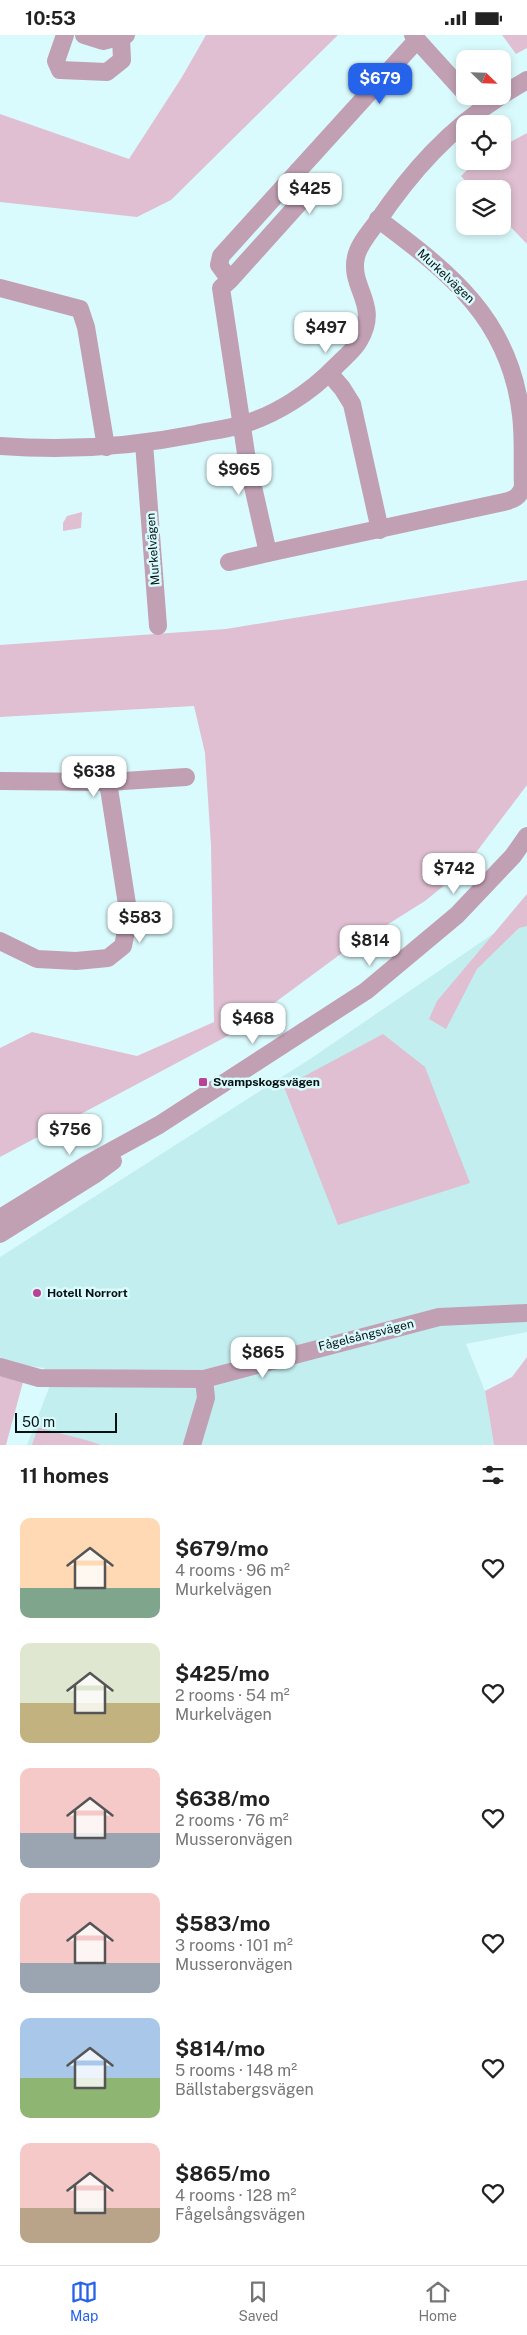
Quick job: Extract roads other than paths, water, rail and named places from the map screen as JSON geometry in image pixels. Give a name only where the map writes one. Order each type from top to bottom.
[{"type":"street","points":[[65,35],[56,61],[60,70],[107,72],[122,60],[124,36],[103,41],[84,35]]},
{"type":"street","points":[[268,553],[241,425],[221,288],[302,200],[302,186],[298,171],[415,38],[456,83]]},
{"type":"street","points":[[511,90],[527,80]]},
{"type":"street","points":[[475,105],[479,110]]},
{"type":"street","points":[[0,446],[30,449],[106,447],[144,443],[241,425],[279,409],[306,391],[329,373],[359,341],[366,323],[368,307],[355,272],[359,247],[407,179],[436,146],[487,105]]},
{"type":"street","name":"Murkelvägen","points":[[229,562],[510,501],[520,495],[523,487],[522,415],[516,387],[501,343],[472,298],[434,263],[378,219]]},
{"type":"street","points":[[0,288],[80,309],[86,327],[106,447]]},
{"type":"street","points":[[329,373],[352,403],[380,530]]},
{"type":"street","name":"Murkelvägen","points":[[144,443],[158,626]]},
{"type":"street","points":[[0,781],[108,782],[186,777]]},
{"type":"street","points":[[0,941],[37,959],[76,961],[108,958],[123,946],[129,917],[108,782]]},
{"type":"street","points":[[0,1218],[86,1165],[159,1125],[366,991],[396,968],[457,915],[513,856],[527,836]]},
{"type":"street","points":[[0,1234],[94,1175],[159,1125]]},
{"type":"street","name":"Fågelsångsvägen","points":[[0,1367],[39,1378],[204,1379],[439,1317],[527,1313]]},
{"type":"street","points":[[192,1445],[206,1398],[204,1379]]},
{"type":"place","name":"Svampskogsvägen","points":[[203,1082]]},
{"type":"place","name":"Hotell Norrort","points":[[37,1293]]}]
